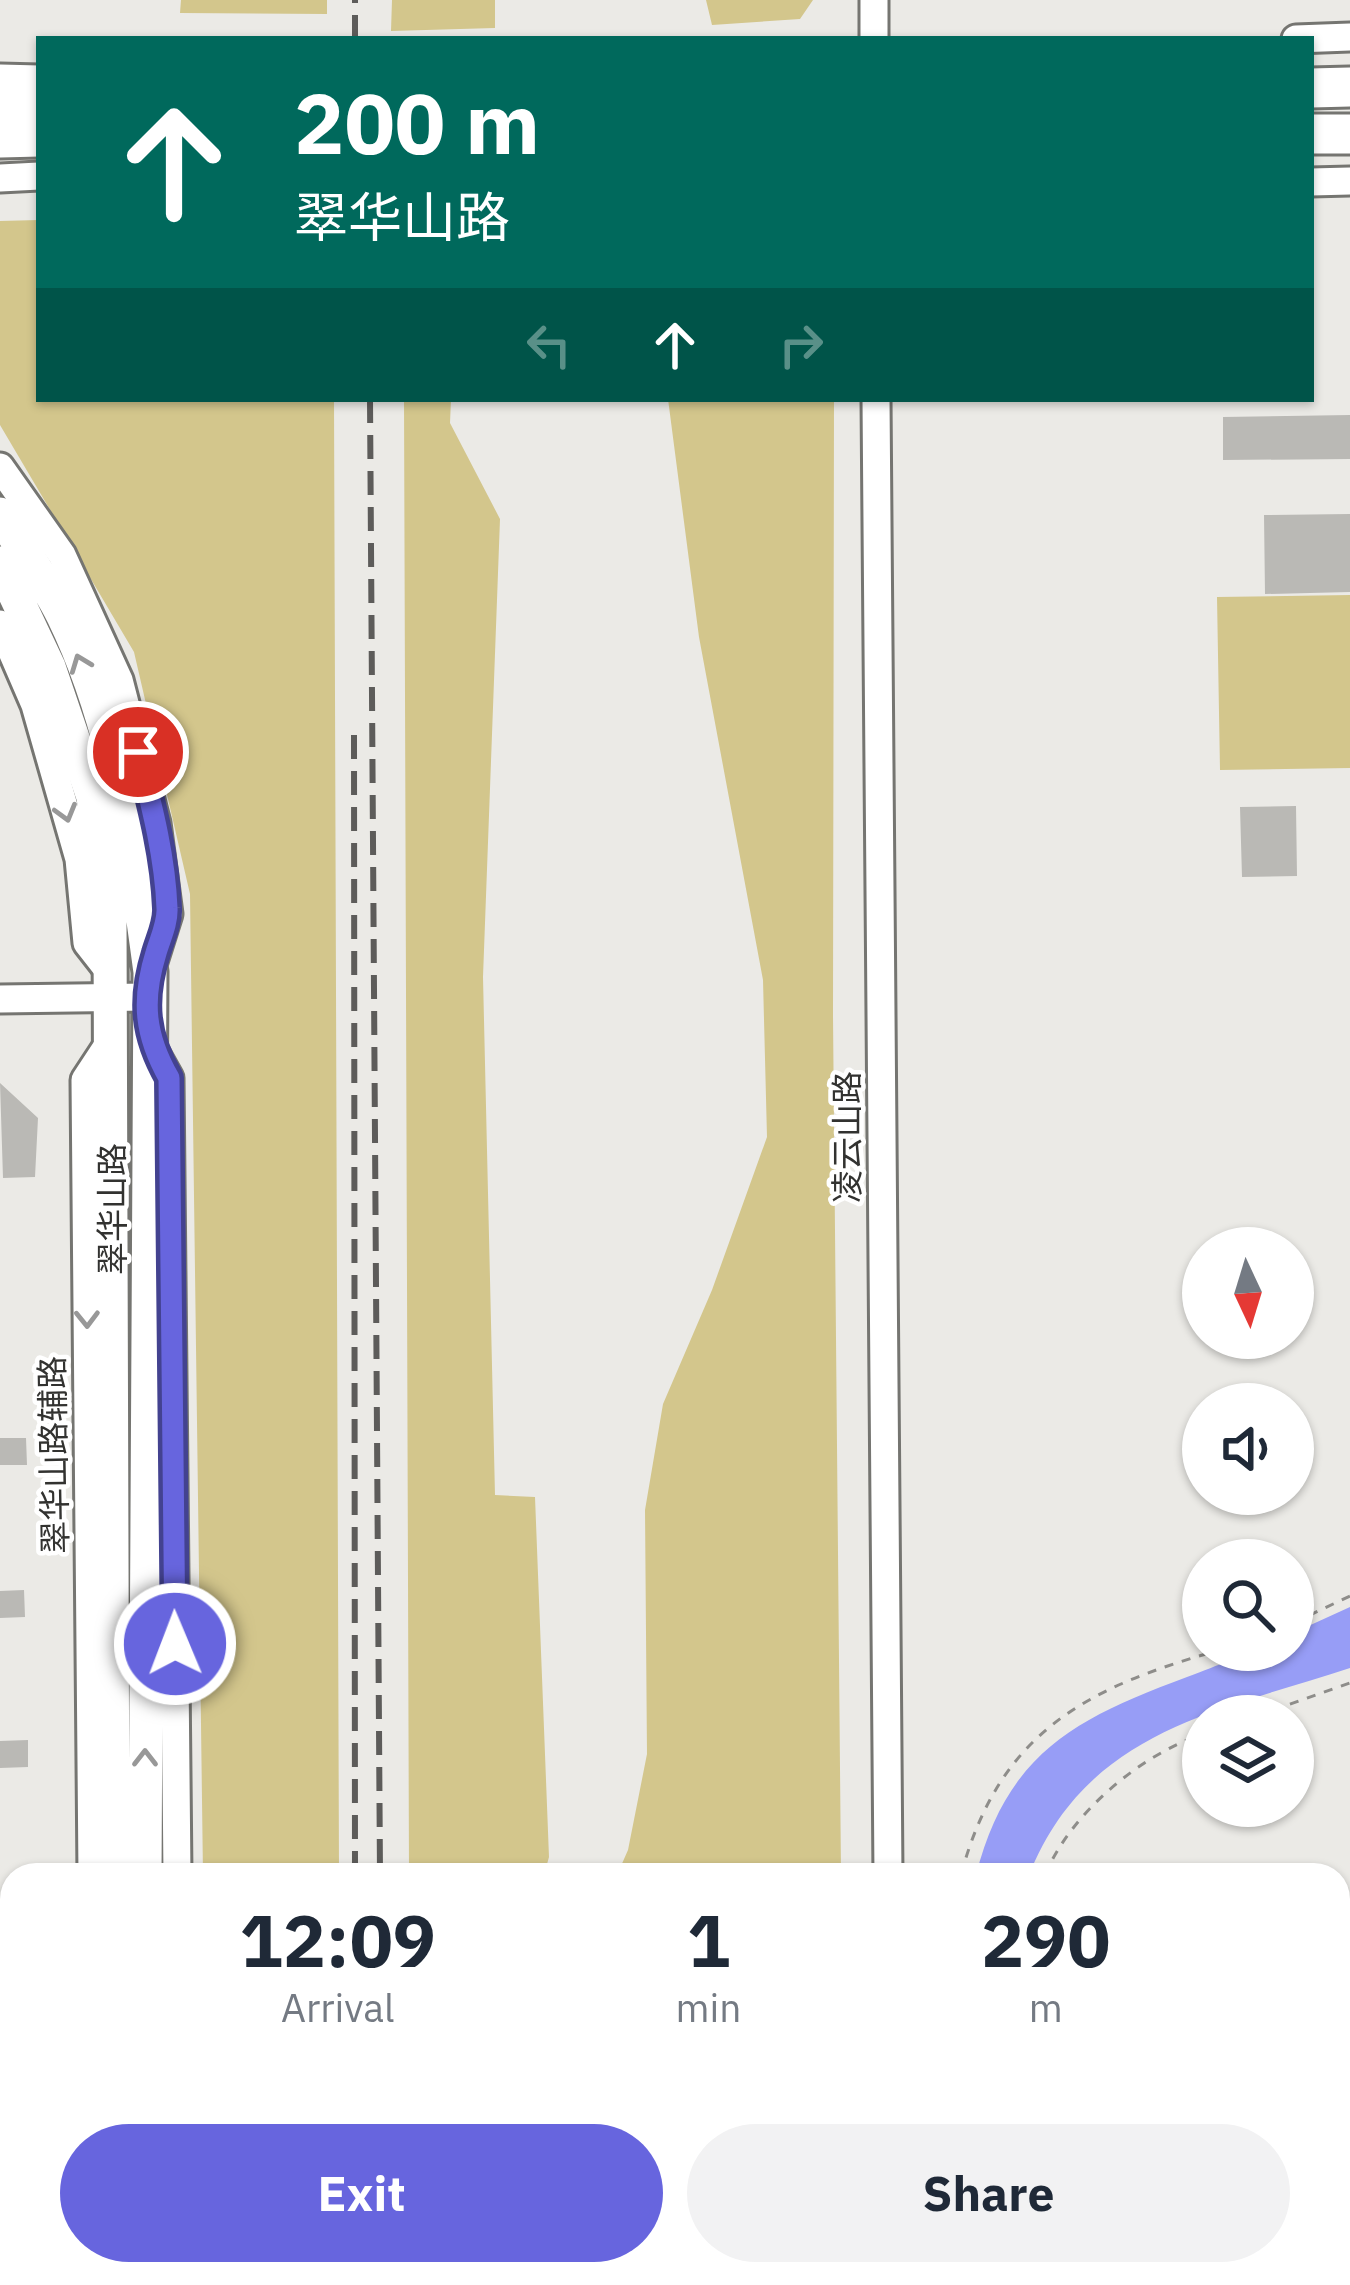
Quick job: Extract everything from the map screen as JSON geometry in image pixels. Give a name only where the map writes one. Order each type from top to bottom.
[{"type":"highway","points":[[1314,88],[1350,87]]},
{"type":"highway","points":[[0,104],[36,105]]},
{"type":"highway","points":[[1314,134],[1350,134]]},
{"type":"highway","points":[[0,138],[36,137]]},
{"type":"main road","name":"翠华山路","points":[[0,514],[63,616],[103,722],[133,839],[149,985],[145,1863]]},
{"type":"main road","name":"翠华山路","points":[[0,562],[50,667],[93,797],[110,920],[113,1863]]},
{"type":"street","points":[[874,0],[874,36]]},
{"type":"street","points":[[1314,38],[1350,37]]},
{"type":"street","points":[[0,78],[36,79]]},
{"type":"street","points":[[0,178],[36,176]]},
{"type":"street","points":[[1314,182],[1350,182]]},
{"type":"street","name":"凌云山路","points":[[876,402],[888,1863]]},
{"type":"street","points":[[0,467],[62,555],[119,680],[157,823],[168,914],[149,985],[0,999]]},
{"type":"street","points":[[0,624],[35,705],[79,859],[87,944],[111,987]]},
{"type":"street","points":[[148,1041],[169,1078],[177,1863]]},
{"type":"street","name":"翠华山路辅路","points":[[92,1863],[85,1080],[110,1042]]},
{"type":"path","points":[[1314,1613],[1350,1596]]},
{"type":"path","points":[[965,1863],[975,1830],[1008,1773],[1050,1724],[1098,1691],[1182,1660]]},
{"type":"path","points":[[1314,1696],[1350,1683]]},
{"type":"path","points":[[1050,1863],[1055,1850],[1117,1783],[1182,1741]]},
{"type":"shaded area","points":[[181,0],[327,0],[327,14],[180,13]]},
{"type":"shaded area","points":[[392,0],[495,0],[495,28],[391,31]]},
{"type":"shaded area","points":[[706,0],[813,0],[800,19],[712,25]]},
{"type":"shaded area","points":[[36,220],[36,402],[334,402],[339,1863],[203,1863],[190,894],[134,652],[0,425],[0,221]]},
{"type":"shaded area","points":[[404,402],[451,402],[450,423],[500,519],[483,977],[495,1495],[535,1497],[549,1857],[547,1863],[409,1863]]},
{"type":"shaded area","points":[[668,402],[834,402],[833,1016],[841,1863],[622,1863],[647,1754],[645,1510],[663,1404],[712,1290],[767,1137],[763,980],[699,637]]},
{"type":"shaded area","points":[[1350,595],[1350,768],[1220,770],[1217,597]]},
{"type":"water","points":[[1350,1607],[1350,1668],[1265,1695],[1182,1695],[1182,1725],[1121,1757],[1085,1788],[1054,1826],[1035,1863],[980,1863],[1006,1798],[1027,1770],[1080,1725],[1203,1671],[1314,1671],[1314,1623]]},
{"type":"building","points":[[1350,415],[1350,459],[1223,460],[1223,417]]},
{"type":"building","points":[[1350,514],[1350,592],[1265,594],[1264,515]]},
{"type":"building","points":[[1296,806],[1297,876],[1242,877],[1240,807]]},
{"type":"building","points":[[0,1083],[38,1118],[35,1177],[3,1178]]},
{"type":"building","points":[[0,1438],[26,1438],[27,1465],[0,1465]]},
{"type":"building","points":[[24,1590],[25,1617],[0,1618],[0,1591]]},
{"type":"building","points":[[28,1740],[28,1767],[0,1768],[0,1741]]},
{"type":"railway","points":[[355,0],[355,36]]},
{"type":"railway","points":[[370,402],[380,1863]]},
{"type":"railway","points":[[354,735],[355,1863]]},
{"type":"route","points":[[138,752],[157,823],[168,914],[150,972],[148,1041],[169,1078],[175,1644]]}]
